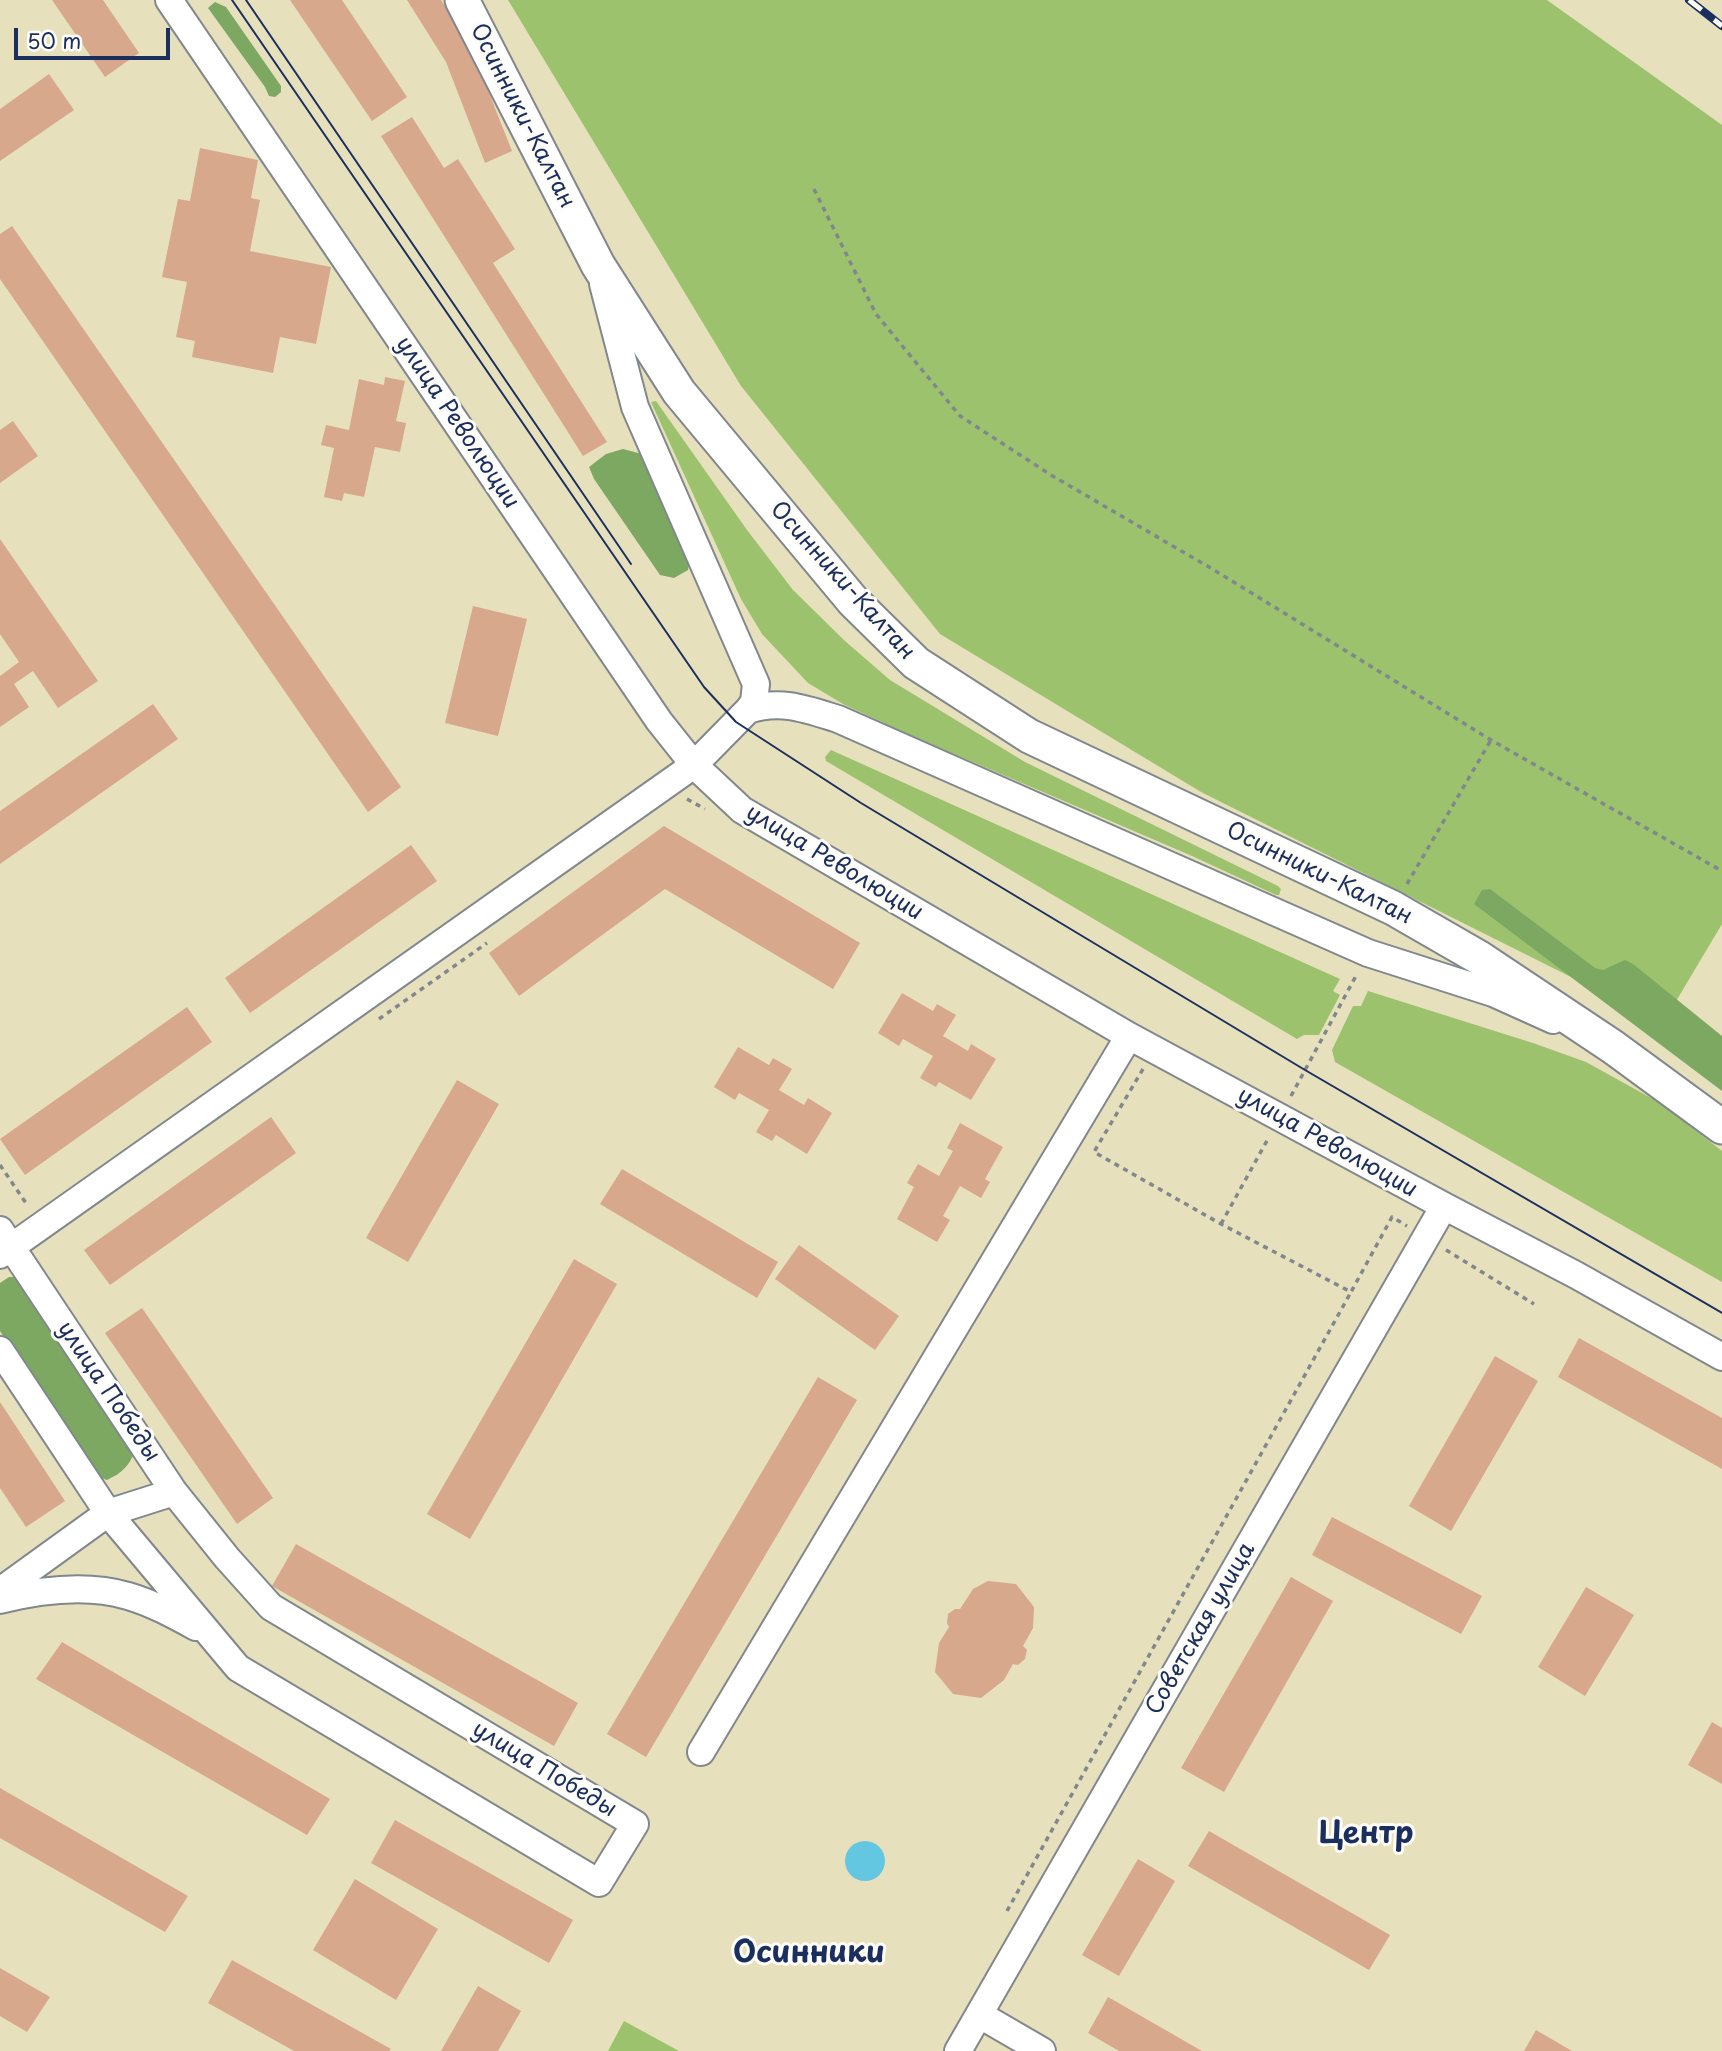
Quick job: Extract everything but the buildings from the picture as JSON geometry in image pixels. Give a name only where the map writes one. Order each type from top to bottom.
[{"type":"main road","name":"Осинники-Калтан","points":[[463,0],[598,265],[679,392],[853,601],[916,663],[1030,736],[1393,908],[1478,957],[1613,1047],[1722,1128]]},
{"type":"street","name":"улица Революции","points":[[169,0],[659,721],[694,765],[742,810],[1125,1043],[1280,1116],[1576,1275],[1722,1357]]},
{"type":"street","points":[[4,1244],[694,765],[754,702],[756,684],[635,407],[598,265]]},
{"type":"street","points":[[748,710],[780,703],[838,719],[1368,953],[1493,993],[1613,1047]]},
{"type":"street","points":[[701,1752],[1125,1043]]},
{"type":"street","name":"Советская улица","points":[[958,2051],[1444,1206]]},
{"type":"street","name":"улица Победы","points":[[0,1350],[108,1513],[238,1668],[599,1883],[635,1824],[271,1607],[174,1492],[4,1244]]},
{"type":"street","points":[[0,1591],[108,1513],[174,1492]]},
{"type":"street","points":[[0,1600],[37,1591],[88,1590],[125,1595],[155,1605],[207,1632]]},
{"type":"street","points":[[980,2015],[1042,2051]]},
{"type":"path","points":[[814,189],[876,314],[960,416],[1051,475],[1214,570],[1491,740],[1722,871]]},
{"type":"path","points":[[1393,908],[1491,740]]},
{"type":"path","points":[[684,797],[708,811]]},
{"type":"path","points":[[370,1025],[494,937]]},
{"type":"path","points":[[1221,1224],[1368,953]]},
{"type":"path","points":[[1125,1043],[1147,1062],[1094,1152],[1351,1293]]},
{"type":"path","points":[[1007,1911],[1392,1217],[1534,1304]]},
{"type":"green space","points":[[508,0],[1547,0],[1722,125],[1722,924],[1663,1023],[1201,792],[940,634],[741,386]]},
{"type":"green space","points":[[215,2],[226,7],[281,86],[281,92],[275,97],[269,96],[208,8]]},
{"type":"green space","points":[[656,401],[793,590],[890,680],[1025,762],[1278,886],[1281,889],[1279,895],[903,732],[843,704],[808,683],[762,634],[741,599],[651,402]]},
{"type":"green space","points":[[623,449],[642,454],[691,551],[688,570],[674,578],[660,575],[594,479],[589,467],[606,454]]},
{"type":"green space","points":[[831,750],[1340,979],[1333,991],[1340,995],[1319,1035],[1304,1035],[1297,1039],[826,761],[825,757]]},
{"type":"green space","points":[[1490,889],[1595,968],[1603,970],[1625,960],[1633,964],[1722,1036],[1722,1091],[1474,904],[1482,890]]},
{"type":"green space","points":[[1368,991],[1586,1062],[1662,1104],[1722,1151],[1722,1282],[1335,1062],[1332,1050],[1353,1006],[1361,1006]]},
{"type":"green space","points":[[9,1277],[18,1277],[135,1451],[117,1475],[107,1480],[89,1473],[0,1331],[0,1283]]},
{"type":"green space","points":[[624,2021],[679,2051],[608,2051]]},
{"type":"water","points":[[865,1841],[873,1842],[879,1847],[884,1853],[884,1869],[879,1875],[873,1880],[865,1881],[857,1880],[851,1875],[846,1869],[845,1861],[846,1853],[851,1847],[857,1842]]},
{"type":"tram line","points":[[232,0],[704,687],[736,722],[861,803],[1305,1070],[1722,1313]]},
{"type":"tram line","points":[[246,0],[631,564]]},
{"type":"railway","points":[[1689,0],[1722,26]]},
{"type":"district","name":"Центр","points":[[1366,1835]]},
{"type":"district","name":"Осинники","points":[[809,1954]]}]
